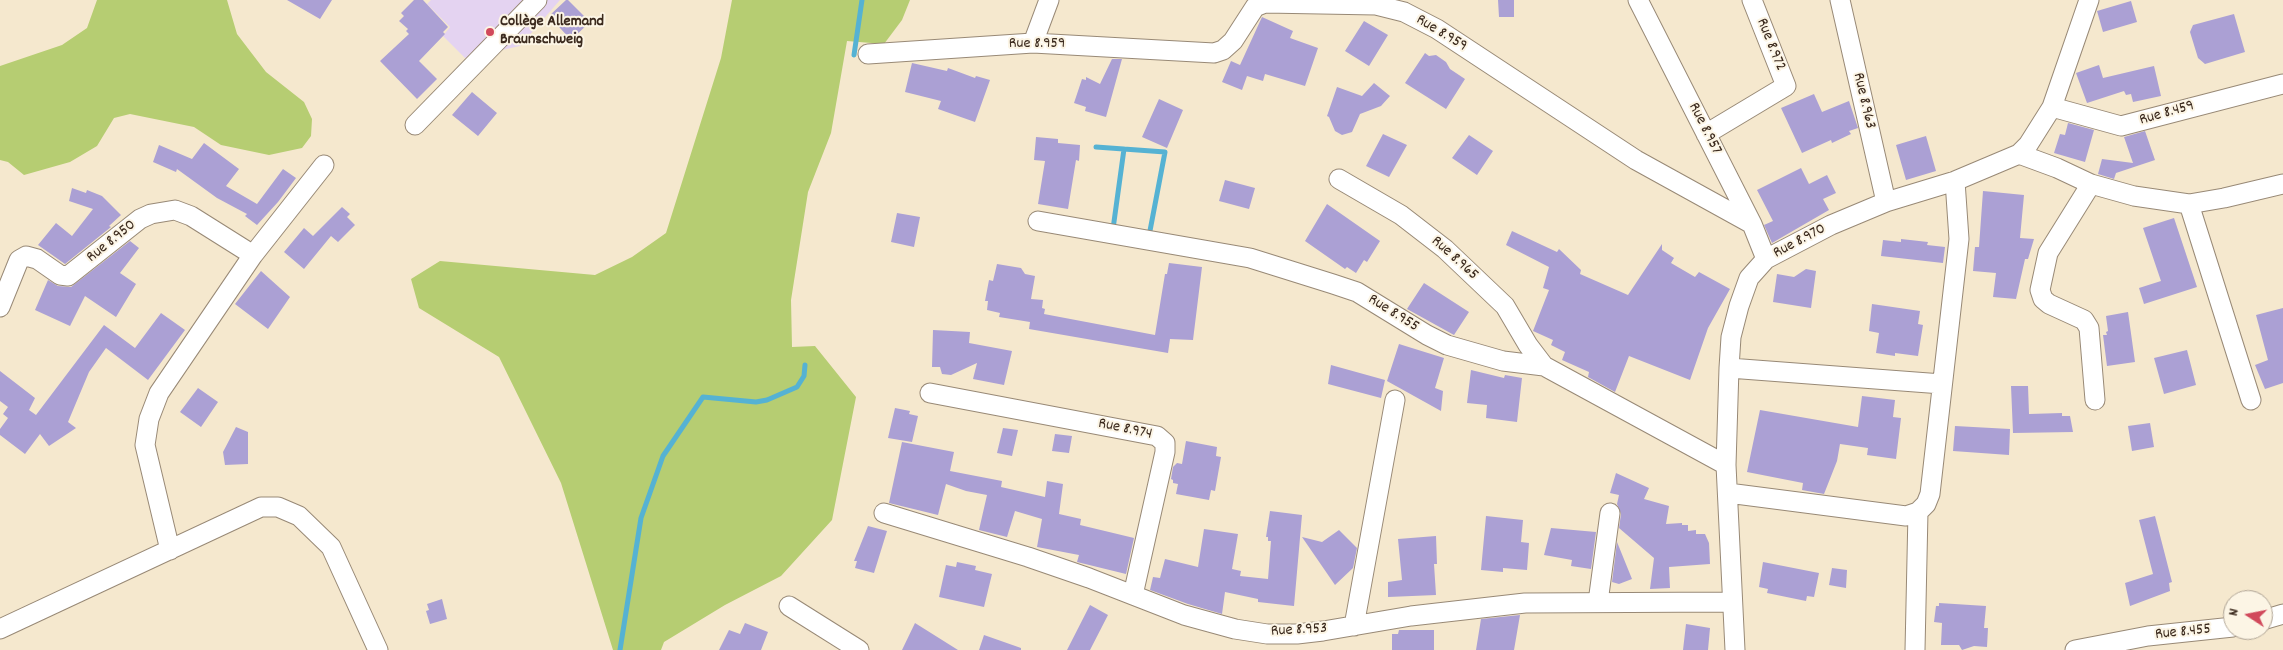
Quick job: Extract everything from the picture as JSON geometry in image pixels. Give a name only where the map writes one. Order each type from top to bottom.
[{"type":"street","points":[[415,125],[537,0]]},
{"type":"street","points":[[1033,42],[1049,0]]},
{"type":"street","name":"Rue 8.957","points":[[1638,0],[1752,224],[1766,259]]},
{"type":"street","name":"Rue 8.972","points":[[1706,134],[1786,86],[1752,0]]},
{"type":"street","name":"Rue 8.963","points":[[1840,0],[1886,202]]},
{"type":"street","name":"Rue 8.970","points":[[1735,650],[1726,465],[1729,368],[1731,337],[1739,306],[1750,278],[1766,259],[1831,225],[1886,202],[1955,181],[2019,154],[2028,145],[2052,108],[2089,0]]},
{"type":"street","name":"Rue 8.959","points":[[868,54],[1033,42],[1214,53],[1223,50],[1233,41],[1255,7],[1265,3],[1376,5],[1404,12],[1437,29],[1636,160],[1752,224]]},
{"type":"street","name":"Rue 8.459","points":[[2052,108],[2121,126],[2283,84]]},
{"type":"street","points":[[2019,154],[2092,184],[2134,196],[2189,204],[2283,184]]},
{"type":"street","points":[[170,550],[145,445],[150,419],[159,393],[253,255],[324,165]]},
{"type":"street","name":"Rue 8.965","points":[[1339,179],[1401,215],[1445,250],[1506,306],[1528,345],[1544,366]]},
{"type":"street","points":[[1728,493],[1906,516],[1918,512],[1926,504],[1930,494],[1959,239],[1955,181]]},
{"type":"street","points":[[2092,184],[2048,252],[2040,290],[2043,299],[2084,320],[2089,328],[2095,400]]},
{"type":"street","points":[[2189,204],[2252,400]]},
{"type":"street","name":"Rue 8.950","points":[[0,307],[19,260],[26,256],[36,259],[60,275],[68,276],[140,219],[151,214],[175,210],[191,216],[253,255]]},
{"type":"street","name":"Rue 8.955","points":[[1038,221],[1250,258],[1356,292],[1426,335],[1447,345],[1503,361],[1544,366],[1726,465]]},
{"type":"street","points":[[1729,368],[1942,384]]},
{"type":"street","name":"Rue 8.974","points":[[930,392],[1157,436],[1165,443],[1165,452],[1133,595]]},
{"type":"street","points":[[1354,626],[1394,400]]},
{"type":"street","points":[[0,629],[261,507],[278,507],[298,516],[331,547],[378,650]]},
{"type":"street","points":[[1915,650],[1918,512]]},
{"type":"street","name":"Rue 8.953","points":[[884,513],[1028,557],[1184,615],[1235,629],[1267,634],[1297,634],[1411,616],[1525,603],[1732,602]]},
{"type":"street","points":[[1598,602],[1610,513]]},
{"type":"street","points":[[789,606],[859,650]]},
{"type":"street","name":"Rue 8.455","points":[[2075,650],[2148,636],[2223,628]]},
{"type":"shaded area","name":"Collège Allemand Braunschweig","points":[[431,0],[560,0],[520,46],[465,58],[443,36],[450,27],[427,4]]},
{"type":"green space","points":[[97,0],[227,0],[237,34],[266,72],[304,102],[312,119],[311,136],[302,148],[269,155],[221,145],[194,127],[130,114],[114,118],[97,146],[70,162],[24,175],[8,162],[0,160],[0,66],[62,45],[87,28]]},
{"type":"green space","points":[[732,0],[910,0],[902,20],[884,44],[847,41],[831,133],[808,192],[791,300],[792,347],[815,346],[856,397],[832,520],[781,576],[725,605],[664,642],[661,650],[613,650],[561,483],[499,357],[419,308],[411,279],[440,261],[595,275],[632,257],[666,233],[721,58]]},
{"type":"building","points":[[287,0],[332,0],[320,19]]},
{"type":"building","points":[[414,0],[423,0],[448,27],[443,32],[445,34],[419,61],[437,79],[417,99],[380,61],[409,34],[406,31],[408,29],[399,21],[404,16],[401,13]]},
{"type":"building","points":[[566,0],[590,22],[571,40],[549,16]]},
{"type":"building","points":[[1498,0],[1514,0],[1514,17],[1499,17]]},
{"type":"building","points":[[2131,1],[2137,22],[2103,32],[2097,11]]},
{"type":"building","points":[[2234,14],[2245,52],[2205,64],[2198,58],[2190,32],[2193,25]]},
{"type":"building","points":[[1262,17],[1293,31],[1290,38],[1318,48],[1305,86],[1265,74],[1263,81],[1247,76],[1242,90],[1222,82],[1231,61],[1240,65]]},
{"type":"building","points":[[1364,21],[1388,35],[1369,66],[1345,51]]},
{"type":"building","points":[[1425,53],[1429,56],[1436,55],[1446,62],[1450,69],[1465,79],[1446,109],[1405,83]]},
{"type":"building","points":[[1112,59],[1122,59],[1106,117],[1085,111],[1086,107],[1074,103],[1082,79],[1086,80],[1086,77],[1100,84]]},
{"type":"building","points":[[912,63],[947,71],[948,68],[975,78],[976,76],[990,80],[975,122],[938,109],[941,101],[905,92]]},
{"type":"building","points":[[2099,65],[2103,78],[2154,66],[2161,96],[2133,102],[2131,94],[2126,95],[2124,91],[2087,103],[2076,73]]},
{"type":"building","points":[[1374,83],[1390,96],[1381,106],[1360,114],[1352,132],[1342,135],[1335,131],[1327,116],[1337,87],[1362,96]]},
{"type":"building","points":[[472,92],[497,113],[478,136],[452,115]]},
{"type":"building","points":[[1814,94],[1822,112],[1849,101],[1858,128],[1849,131],[1851,134],[1832,143],[1831,140],[1802,153],[1781,108]]},
{"type":"building","points":[[1159,99],[1183,110],[1167,148],[1142,137]]},
{"type":"building","points":[[2068,123],[2094,130],[2085,162],[2054,153],[2060,134],[2065,135]]},
{"type":"building","points":[[2145,131],[2155,160],[2116,173],[2114,179],[2098,174],[2102,159],[2133,163],[2124,137]]},
{"type":"building","points":[[1383,134],[1407,145],[1389,177],[1366,166]]},
{"type":"building","points":[[1469,135],[1493,151],[1477,175],[1452,158]]},
{"type":"building","points":[[1926,136],[1936,171],[1906,180],[1896,145]]},
{"type":"building","points":[[1036,137],[1058,139],[1058,143],[1080,145],[1079,161],[1076,160],[1068,209],[1038,204],[1045,161],[1034,160]]},
{"type":"building","points":[[204,143],[239,169],[226,186],[257,204],[283,169],[296,178],[257,225],[245,216],[247,214],[217,198],[177,169],[176,172],[153,162],[159,145],[192,159]]},
{"type":"building","points":[[1801,168],[1809,184],[1827,175],[1836,193],[1823,199],[1829,210],[1772,243],[1764,225],[1773,221],[1757,190]]},
{"type":"building","points":[[1225,180],[1255,188],[1249,209],[1219,201]]},
{"type":"building","points":[[72,188],[86,193],[87,190],[102,196],[121,215],[109,226],[111,227],[65,264],[38,245],[56,223],[72,236],[93,209],[69,201]]},
{"type":"building","points":[[1983,191],[2024,195],[2020,238],[2034,239],[2028,259],[2025,259],[2016,299],[1993,297],[1996,273],[1973,271],[1975,247],[1979,247]]},
{"type":"building","points":[[1327,204],[1380,241],[1367,262],[1364,260],[1356,273],[1347,267],[1345,269],[1305,241]]},
{"type":"building","points":[[342,207],[350,214],[347,217],[355,225],[338,242],[331,236],[304,269],[284,252],[304,228],[313,236]]},
{"type":"building","points":[[897,213],[920,217],[914,247],[891,242]]},
{"type":"building","points":[[2174,218],[2197,287],[2144,304],[2139,288],[2161,281],[2143,228]]},
{"type":"building","points":[[1512,231],[1557,252],[1559,249],[1581,270],[1580,274],[1628,295],[1662,244],[1662,250],[1674,258],[1671,263],[1695,277],[1699,272],[1730,289],[1708,328],[1690,380],[1629,356],[1615,392],[1588,377],[1589,372],[1562,360],[1565,352],[1551,345],[1553,340],[1533,331],[1549,290],[1543,288],[1549,267],[1506,245]]},
{"type":"building","points":[[1901,239],[1928,242],[1927,245],[1945,247],[1943,263],[1881,256],[1883,240],[1901,242]]},
{"type":"building","points":[[130,241],[139,248],[120,273],[136,284],[116,317],[85,296],[70,326],[35,310],[48,280],[58,286],[71,287]]},
{"type":"building","points":[[1169,263],[1202,267],[1193,340],[1170,339],[1168,353],[1029,329],[1030,322],[999,317],[1000,313],[987,310],[988,301],[985,301],[989,280],[993,281],[997,264],[1021,268],[1025,274],[1035,276],[1031,299],[1043,300],[1042,308],[1045,309],[1044,314],[1155,335],[1165,274],[1167,274]]},
{"type":"building","points":[[1806,269],[1816,271],[1811,308],[1773,302],[1777,274],[1794,277]]},
{"type":"building","points":[[261,271],[290,297],[268,329],[235,304]]},
{"type":"building","points":[[1424,283],[1469,312],[1454,335],[1407,309]]},
{"type":"building","points":[[1872,304],[1920,311],[1918,324],[1923,325],[1918,356],[1895,353],[1895,356],[1876,353],[1879,333],[1869,331]]},
{"type":"building","points":[[2283,308],[2283,383],[2265,389],[2255,365],[2268,360],[2256,315]]},
{"type":"building","points":[[2128,312],[2135,362],[2107,366],[2103,335],[2107,335],[2106,332],[2108,331],[2106,316]]},
{"type":"building","points":[[161,313],[185,330],[148,380],[106,348],[89,372],[68,422],[76,428],[49,446],[40,434],[25,454],[0,435],[0,429],[8,418],[3,414],[8,407],[0,401],[0,371],[35,398],[29,410],[36,415],[104,325],[135,348]]},
{"type":"building","points":[[933,330],[970,332],[969,343],[1012,351],[1004,385],[973,379],[977,363],[951,375],[942,374],[940,367],[932,367]]},
{"type":"building","points":[[1399,344],[1444,358],[1435,388],[1443,391],[1441,411],[1387,381]]},
{"type":"building","points":[[2187,350],[2196,385],[2164,394],[2154,358]]},
{"type":"building","points":[[1331,365],[1385,380],[1381,398],[1328,384]]},
{"type":"building","points":[[1471,370],[1504,378],[1505,375],[1522,378],[1517,422],[1486,418],[1487,405],[1467,403]]},
{"type":"building","points":[[2011,386],[2028,386],[2029,414],[2062,413],[2062,416],[2070,416],[2073,432],[2013,433]]},
{"type":"building","points":[[198,388],[218,402],[201,427],[180,412]]},
{"type":"building","points":[[1862,396],[1895,400],[1893,417],[1901,418],[1896,459],[1867,455],[1868,448],[1840,444],[1837,461],[1824,494],[1802,490],[1803,483],[1747,472],[1760,410],[1858,427]]},
{"type":"building","points":[[895,408],[910,411],[909,414],[918,416],[912,442],[888,438]]},
{"type":"building","points":[[2150,423],[2154,447],[2132,451],[2128,426]]},
{"type":"building","points":[[1955,426],[2010,429],[2009,455],[1953,451]]},
{"type":"building","points":[[236,427],[248,432],[248,464],[225,465],[223,452]]},
{"type":"building","points":[[1003,428],[1018,430],[1012,456],[997,453]]},
{"type":"building","points":[[1055,434],[1072,436],[1069,453],[1052,451]]},
{"type":"building","points":[[1186,441],[1217,447],[1216,456],[1221,457],[1215,491],[1211,490],[1209,500],[1176,494],[1178,484],[1173,483],[1171,479],[1173,467],[1177,463],[1182,464]]},
{"type":"building","points":[[902,442],[954,452],[950,471],[1002,481],[1001,487],[1045,497],[1047,481],[1063,484],[1059,514],[1081,519],[1080,525],[1134,538],[1126,574],[1077,562],[1079,555],[1037,547],[1042,519],[1015,511],[1007,537],[979,530],[987,495],[966,491],[946,484],[938,515],[889,503]]},
{"type":"building","points":[[1616,473],[1649,488],[1644,499],[1669,506],[1666,524],[1682,523],[1682,525],[1688,525],[1688,531],[1696,530],[1696,534],[1705,534],[1709,543],[1710,564],[1669,567],[1670,588],[1650,589],[1654,558],[1619,528],[1621,514],[1617,504],[1619,495],[1610,493]]},
{"type":"building","points":[[1270,511],[1302,515],[1294,606],[1258,602],[1258,599],[1225,592],[1222,614],[1150,590],[1153,577],[1160,578],[1165,559],[1198,567],[1204,529],[1238,534],[1232,569],[1241,571],[1240,576],[1268,579],[1271,541],[1268,541],[1268,537],[1266,537]]},
{"type":"building","points":[[1486,516],[1523,520],[1521,542],[1529,543],[1527,570],[1503,568],[1503,572],[1481,570]]},
{"type":"building","points":[[2155,516],[2172,582],[2169,583],[2170,591],[2130,606],[2125,583],[2153,574],[2139,520]]},
{"type":"building","points":[[868,526],[887,531],[874,573],[855,568],[857,561],[854,561]]},
{"type":"building","points":[[1551,528],[1596,532],[1591,569],[1571,566],[1572,560],[1544,555]]},
{"type":"building","points":[[1339,530],[1357,548],[1353,568],[1335,585],[1302,537],[1322,542]]},
{"type":"building","points":[[1436,536],[1437,564],[1434,564],[1436,595],[1388,597],[1388,582],[1402,580],[1398,539]]},
{"type":"building","points":[[1617,542],[1632,579],[1619,584],[1612,582]]},
{"type":"building","points":[[957,562],[976,566],[975,570],[992,574],[984,607],[939,597],[946,565],[956,567]]},
{"type":"building","points":[[1763,562],[1819,573],[1814,597],[1807,596],[1806,601],[1767,593],[1768,589],[1759,587]]},
{"type":"building","points":[[1832,568],[1847,570],[1846,588],[1829,585]]},
{"type":"building","points":[[442,599],[447,619],[430,624],[426,611],[429,610],[427,604]]},
{"type":"building","points":[[1939,603],[1986,606],[1984,628],[1988,628],[1987,647],[1974,646],[1962,650],[1959,645],[1941,645],[1942,623],[1934,622],[1936,606],[1939,606]]},
{"type":"building","points":[[1090,605],[1108,615],[1090,650],[1067,650]]},
{"type":"building","points":[[1520,615],[1514,650],[1476,650],[1481,619]]},
{"type":"building","points":[[745,623],[768,632],[761,650],[719,650],[729,630],[740,634]]},
{"type":"building","points":[[915,623],[958,650],[902,650]]},
{"type":"building","points":[[1686,624],[1710,628],[1708,650],[1683,650]]},
{"type":"building","points":[[1399,630],[1434,630],[1434,650],[1392,650],[1392,634],[1398,634]]},
{"type":"building","points":[[984,635],[1021,648],[1021,650],[979,650]]},
{"type":"waterway","points":[[854,55],[862,0]]},
{"type":"waterway","points":[[1096,147],[1165,152],[1149,236]]},
{"type":"waterway","points":[[1113,229],[1124,149]]},
{"type":"waterway","points":[[620,650],[641,518],[663,456],[703,397],[756,402],[767,400],[797,387],[804,376],[805,365]]},
{"type":"place","name":"Collège Allemand Braunschweig","points":[[490,32]]}]
